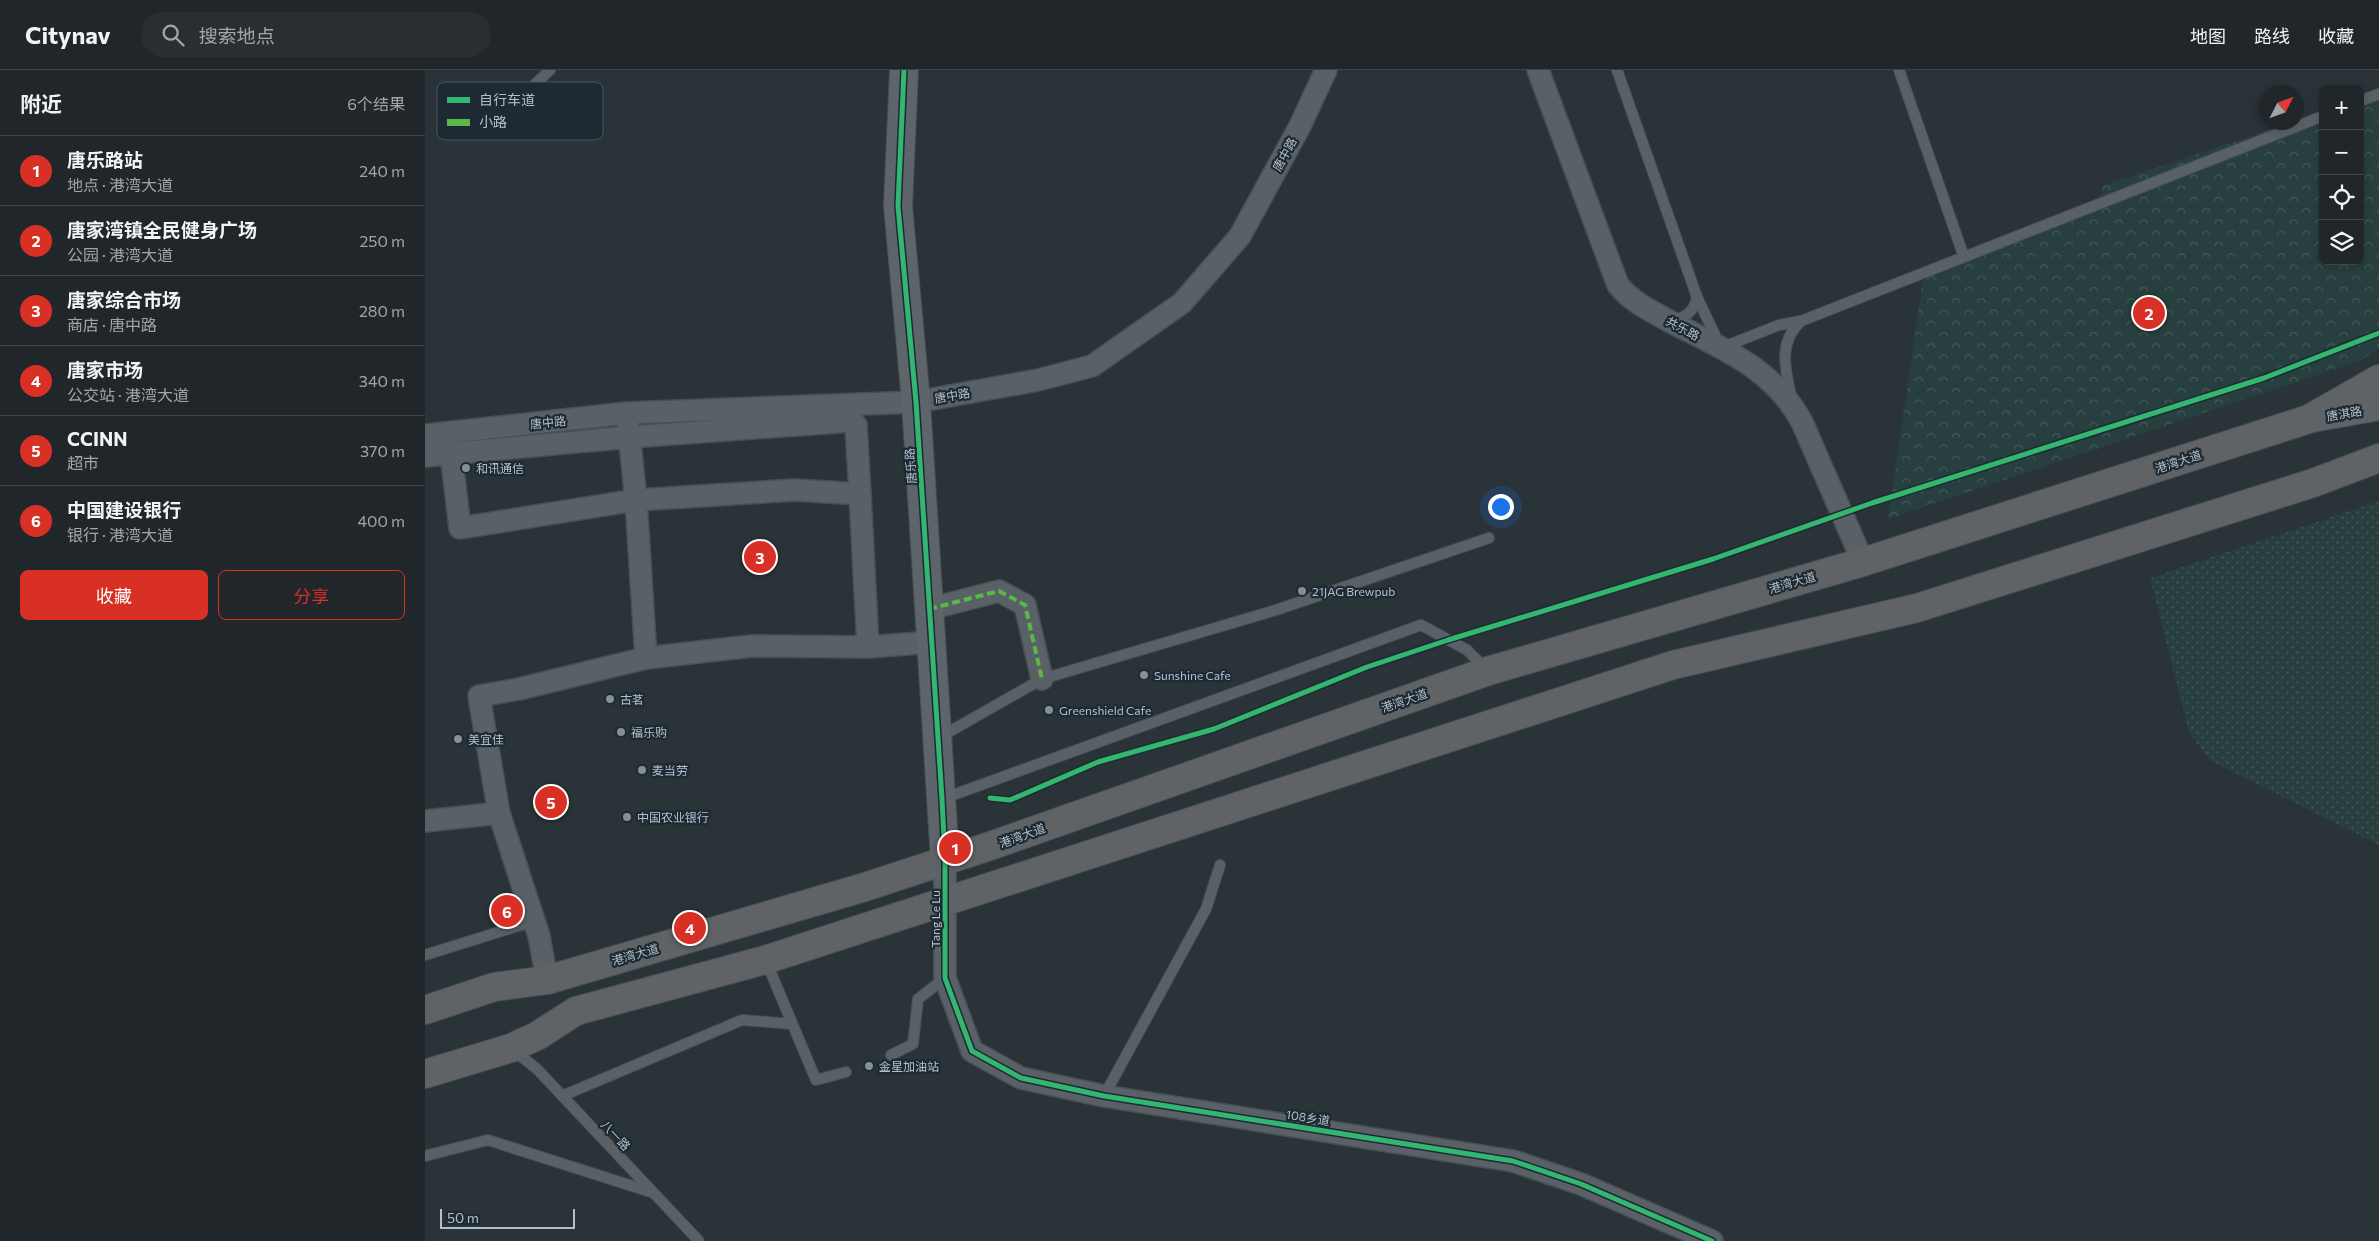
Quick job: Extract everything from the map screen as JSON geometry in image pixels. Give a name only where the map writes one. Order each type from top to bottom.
[{"type":"highway","name":"港湾大道","points":[[425,1010],[494,987],[547,980],[865,887],[1488,671],[1863,562],[2309,419],[2379,379]]},
{"type":"highway","points":[[425,1074],[511,1048],[537,1036],[576,1011],[765,960],[1673,665],[1917,608],[2313,483],[2376,461]]},
{"type":"street","name":"唐乐路","points":[[904,70],[898,206],[916,402],[945,860]]},
{"type":"street","name":"唐中路","points":[[425,434],[627,413],[916,402],[1038,380],[1092,366],[1182,303],[1240,236],[1300,126],[1326,70]]},
{"type":"street","name":"共乐路","points":[[1538,70],[1618,285],[1637,304],[1751,364],[1766,376],[1793,405],[1863,562]]},
{"type":"street","name":"唐淇路","points":[[2309,419],[2379,406]]},
{"type":"street","points":[[627,413],[636,500],[646,658]]},
{"type":"street","points":[[425,456],[630,437],[852,421],[857,425],[869,648]]},
{"type":"street","points":[[451,453],[460,528],[636,500],[795,490],[860,494]]},
{"type":"street","points":[[929,609],[999,591],[1025,605],[1042,679]]},
{"type":"street","points":[[547,980],[539,936],[499,813],[479,696],[519,689],[646,658],[752,646],[869,648],[932,642]]},
{"type":"street","points":[[425,821],[499,813]]},
{"type":"street","name":"Tang Le Lu","points":[[945,860],[945,978]]},
{"type":"street","name":"108乡道","points":[[945,978],[972,1051],[1021,1078],[1104,1096],[1513,1161],[1581,1184],[1712,1241]]},
{"type":"lane","points":[[537,82],[550,70]]},
{"type":"lane","points":[[1617,70],[1697,297],[1721,348],[1779,325],[1801,321],[2319,118]]},
{"type":"lane","points":[[1899,70],[1964,257]]},
{"type":"lane","points":[[2364,100],[2379,94]]},
{"type":"lane","points":[[1668,320],[1678,319],[1688,314],[1694,306],[1697,297]]},
{"type":"lane","points":[[1793,405],[1787,381],[1784,351],[1788,335],[1801,321]]},
{"type":"lane","points":[[938,738],[1042,679],[1276,610],[1489,538]]},
{"type":"lane","points":[[942,799],[1421,625],[1467,650],[1488,671]]},
{"type":"lane","points":[[1104,1096],[1207,908],[1220,865]]},
{"type":"lane","points":[[425,956],[534,921]]},
{"type":"lane","points":[[765,960],[816,1080],[846,1072]]},
{"type":"lane","points":[[891,1055],[913,1044],[919,999],[945,978]]},
{"type":"lane","points":[[561,1096],[742,1020],[793,1024]]},
{"type":"lane","name":"八一路","points":[[511,1048],[537,1069],[699,1241]]},
{"type":"lane","points":[[425,1156],[488,1140],[653,1193]]},
{"type":"green space","points":[[2379,94],[2379,348],[2362,360],[1888,519],[1923,278],[2092,211],[2104,185],[2269,130],[2304,130],[2304,118],[2319,113],[2319,265],[2364,265],[2364,99]]},
{"type":"green space","points":[[2379,501],[2379,845],[2209,760],[2189,732],[2150,578]]},
{"type":"marked path","points":[[929,609],[999,591],[1025,605],[1042,679]]},
{"type":"cycle path","points":[[904,70],[898,206],[916,402],[942,799],[945,860],[945,978],[972,1051],[1021,1078],[1104,1096],[1513,1161],[1581,1184],[1712,1241]]},
{"type":"cycle path","points":[[990,798],[1010,800],[1098,762],[1214,729],[1367,667],[1448,640],[1713,559],[1872,503],[2264,378],[2379,333]]},
{"type":"place","name":"唐家湾镇全民健身广场","points":[[2149,313]]},
{"type":"place","name":"和讯通信","points":[[466,468]]},
{"type":"place","name":"唐家综合市场","points":[[760,557]]},
{"type":"place","name":"21JAG Brewpub","points":[[1302,591]]},
{"type":"place","name":"Sunshine Cafe","points":[[1144,675]]},
{"type":"place","name":"古茗","points":[[610,699]]},
{"type":"place","name":"Greenshield Cafe","points":[[1049,710]]},
{"type":"place","name":"福乐购","points":[[621,732]]},
{"type":"place","name":"美宜佳","points":[[458,739]]},
{"type":"place","name":"麦当劳","points":[[642,770]]},
{"type":"place","name":"CCINN","points":[[551,802]]},
{"type":"place","name":"中国农业银行","points":[[627,817]]},
{"type":"place","name":"唐乐路站","points":[[955,848]]},
{"type":"place","name":"中国建设银行","points":[[507,911]]},
{"type":"place","name":"唐家市场","points":[[690,928]]},
{"type":"place","name":"金星加油站","points":[[869,1066]]}]
